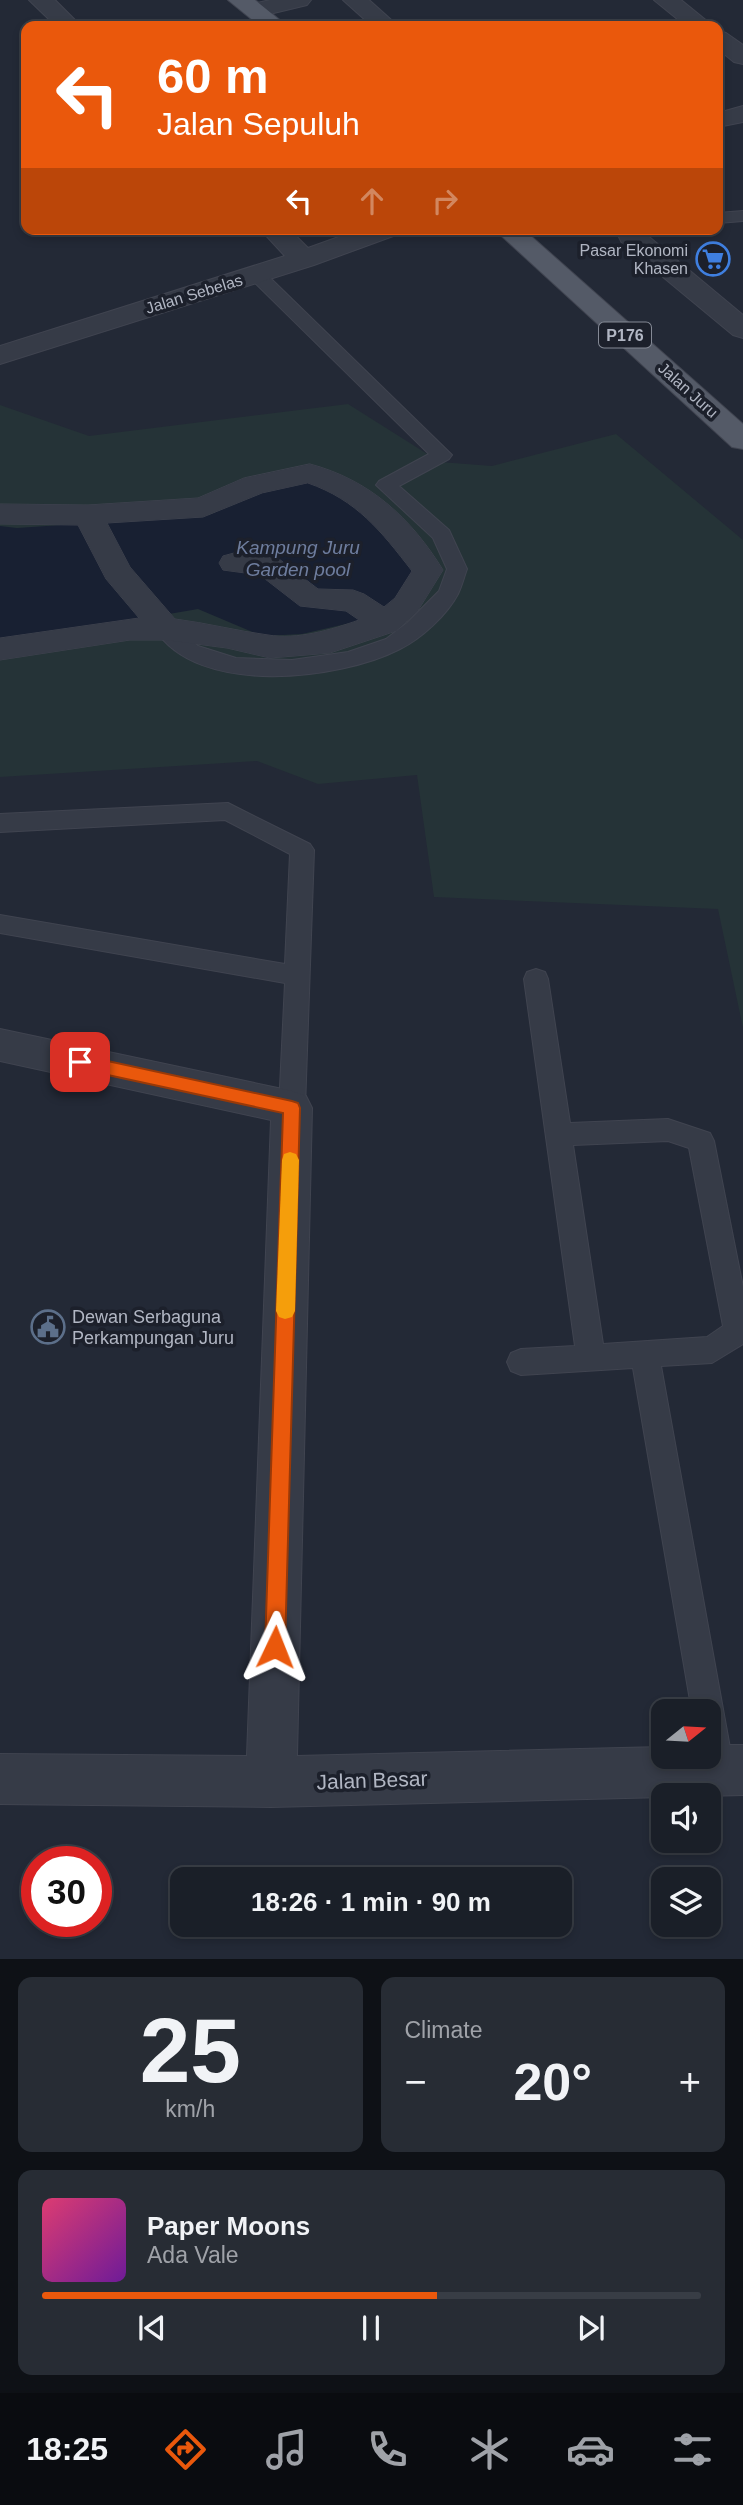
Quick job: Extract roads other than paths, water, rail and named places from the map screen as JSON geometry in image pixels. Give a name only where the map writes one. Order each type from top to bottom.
[{"type":"main road","points":[[248,5],[269,21]]},
{"type":"main road","name":"Jalan Juru","points":[[514,235],[743,440]]},
{"type":"street","points":[[41,0],[64,21]]},
{"type":"street","points":[[248,5],[299,0]]},
{"type":"street","points":[[355,0],[380,21]]},
{"type":"street","points":[[666,0],[694,21]]},
{"type":"street","points":[[723,119],[743,114]]},
{"type":"street","points":[[279,235],[304,259]]},
{"type":"street","name":"Jalan Sebelas","points":[[0,355],[304,259],[370,235]]},
{"type":"street","points":[[644,235],[743,329]]},
{"type":"street","points":[[0,514],[88,515],[203,507],[254,485],[310,473],[344,485],[386,517],[428,570],[406,605],[385,623],[330,642],[270,647],[227,637],[166,629],[130,629],[0,649]]},
{"type":"street","points":[[88,515],[117,572],[166,629]]},
{"type":"street","points":[[234,563],[268,566],[311,599],[353,601],[385,623]]},
{"type":"street","points":[[0,1045],[292,1108],[271,1782]]},
{"type":"street","name":"Jalan Besar","points":[[0,1779],[271,1782],[731,1770]]},
{"type":"lane","points":[[723,218],[743,216]]},
{"type":"lane","points":[[166,629],[190,651],[223,664],[265,668],[316,664],[356,657],[394,644],[419,624],[448,593],[457,569],[442,535],[386,485],[442,455],[256,274]]},
{"type":"lane","points":[[0,823],[228,811],[302,850],[292,1108]]},
{"type":"lane","points":[[0,924],[298,976]]},
{"type":"lane","points":[[536,979],[591,1358]]},
{"type":"lane","points":[[521,1362],[712,1350],[738,1332],[701,1141],[668,1130],[559,1135]]},
{"type":"lane","points":[[645,1354],[705,1699]]},
{"type":"lane","points":[[721,1746],[731,1770]]},
{"type":"water","name":"Kampung Juru Garden pool","points":[[306,479],[346,495],[420,569],[385,615],[302,634],[262,636],[198,609],[0,643],[0,526],[17,528],[209,515],[260,491]]},
{"type":"place","name":"Pasar Ekonomi Khasen","points":[[713,259]]},
{"type":"place","name":"Dewan Serbaguna Perkampungan Juru","points":[[48,1327]]}]
